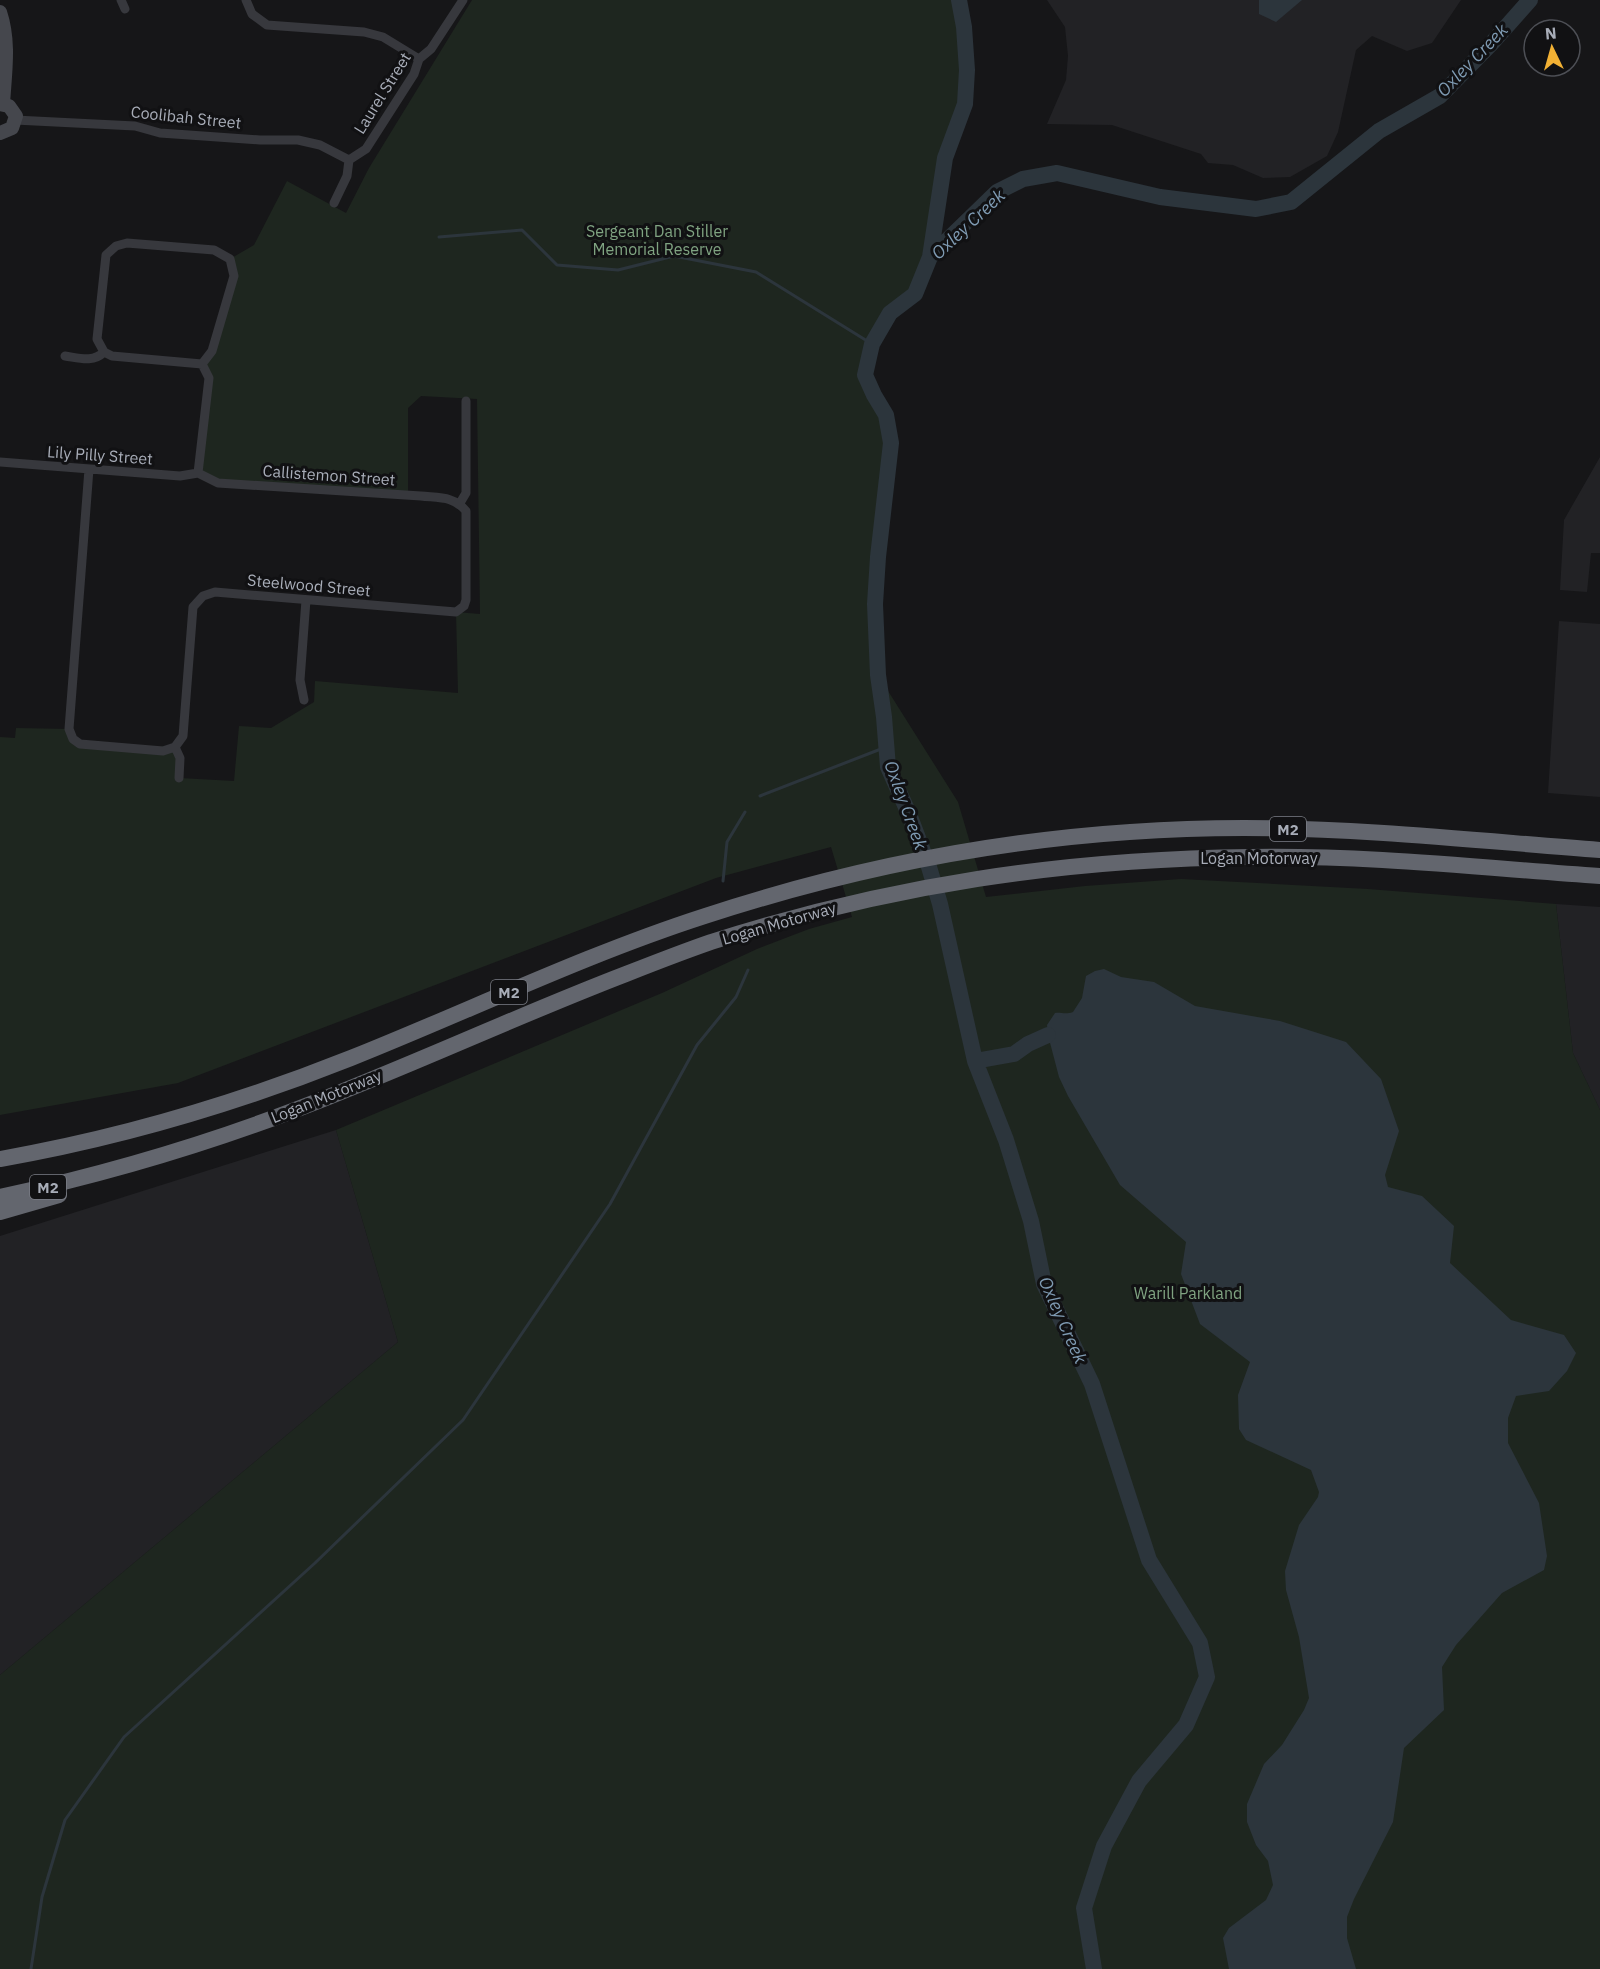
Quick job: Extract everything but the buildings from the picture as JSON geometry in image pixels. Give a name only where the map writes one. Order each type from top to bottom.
[{"type":"highway","name":"Logan Motorway","points":[[0,1159],[100,1138],[233,1101],[350,1059],[658,932],[763,898],[838,877],[976,849],[1101,835],[1251,828],[1374,833],[1600,850]]},
{"type":"highway","name":"Logan Motorway","points":[[0,1197],[96,1175],[189,1148],[298,1109],[566,997],[707,943],[844,904],[908,890],[981,877],[1110,861],[1253,856],[1352,859],[1600,876]]},
{"type":"highway","points":[[0,1212],[79,1189],[96,1175]]},
{"type":"street","points":[[246,0],[252,14],[267,25],[383,37],[419,59]]},
{"type":"street","name":"Laurel Street","points":[[349,160],[366,149],[414,74],[419,59],[430,49],[463,0]]},
{"type":"street","points":[[0,12],[5,27],[7,48],[2,104],[13,109],[15,120],[12,128],[1,133],[0,148]]},
{"type":"street","name":"Coolibah Street","points":[[15,120],[135,126],[160,133],[260,140],[298,140],[320,145],[349,160]]},
{"type":"street","points":[[334,203],[347,176],[349,160]]},
{"type":"street","points":[[127,243],[214,250],[230,260],[234,276],[212,351],[202,364],[112,356],[104,352],[97,339],[106,255],[116,246],[127,243]]},
{"type":"street","points":[[65,356],[92,359],[104,352]]},
{"type":"street","points":[[198,473],[209,378],[202,364]]},
{"type":"street","points":[[460,503],[466,493],[466,401]]},
{"type":"street","name":"Lily Pilly Street","points":[[0,462],[180,476],[198,473]]},
{"type":"street","points":[[89,469],[69,729],[73,739],[80,744],[163,751],[175,747]]},
{"type":"street","name":"Callistemon Street","points":[[198,473],[218,483],[421,496],[460,503]]},
{"type":"street","name":"Steelwood Street","points":[[180,778],[180,758],[175,747],[183,736],[194,607],[203,596],[215,592],[456,612],[464,606],[466,600],[466,511],[460,503]]},
{"type":"street","points":[[304,700],[300,680],[306,600]]},
{"type":"shaded area","points":[[1047,0],[1461,0],[1432,43],[1407,51],[1372,36],[1356,50],[1338,132],[1327,156],[1290,177],[1263,178],[1233,165],[1208,163],[1201,154],[1112,125],[1047,124],[1066,80],[1068,56],[1065,27]]},
{"type":"shaded area","points":[[1259,0],[1302,0],[1276,22],[1259,14]]},
{"type":"shaded area","points":[[1600,457],[1600,553],[1591,553],[1587,592],[1560,590],[1564,520]]},
{"type":"shaded area","points":[[1559,621],[1600,624],[1600,797],[1548,793]]},
{"type":"shaded area","points":[[1556,904],[1600,907],[1600,1110],[1573,1053]]},
{"type":"shaded area","points":[[1104,969],[1121,977],[1154,982],[1195,1006],[1280,1021],[1346,1042],[1381,1079],[1399,1131],[1385,1175],[1388,1187],[1422,1196],[1454,1226],[1450,1263],[1511,1320],[1564,1335],[1576,1353],[1567,1371],[1549,1391],[1516,1396],[1508,1418],[1508,1443],[1539,1503],[1547,1556],[1544,1570],[1502,1593],[1456,1645],[1442,1667],[1444,1710],[1404,1748],[1393,1822],[1347,1917],[1347,1938],[1356,1969],[1229,1969],[1223,1938],[1229,1928],[1266,1900],[1273,1885],[1268,1861],[1256,1845],[1247,1822],[1247,1804],[1264,1764],[1282,1745],[1309,1698],[1299,1637],[1286,1590],[1285,1571],[1299,1525],[1319,1492],[1311,1470],[1246,1440],[1239,1429],[1238,1395],[1250,1362],[1200,1324],[1181,1274],[1186,1242],[1120,1185],[1059,1077],[1047,1025],[1055,1013],[1073,1012],[1082,998],[1086,976]]},
{"type":"shaded area","points":[[336,1130],[398,1342],[0,1675],[0,1236]]},
{"type":"green space","points":[[472,0],[959,0],[964,27],[967,70],[965,104],[945,158],[930,257],[915,294],[890,313],[872,344],[865,375],[886,415],[891,443],[875,604],[878,675],[958,802],[986,897],[1085,886],[1181,879],[1368,889],[1556,904],[1573,1053],[1600,1110],[1600,1969],[0,1969],[0,1675],[398,1342],[336,1130],[662,993],[757,949],[809,929],[852,917],[831,847],[716,878],[178,1083],[0,1115],[0,737],[15,738],[16,728],[69,729],[80,744],[175,747],[180,778],[234,781],[239,726],[271,728],[314,702],[315,681],[458,693],[456,612],[480,614],[477,399],[421,396],[408,408],[408,496],[218,483],[198,473],[209,378],[202,364],[212,351],[234,276],[230,259],[254,245],[287,181],[346,213],[369,168]]},
{"type":"waterway","points":[[930,257],[945,158],[965,104],[967,70],[964,27],[959,0]]},
{"type":"waterway","name":"Oxley Creek","points":[[1094,1969],[1084,1908],[1104,1846],[1139,1781],[1186,1725],[1207,1677],[1200,1643],[1149,1560],[1092,1384],[1044,1284],[1031,1221],[1006,1140],[975,1061],[940,904],[929,867],[888,767],[878,675],[875,604],[891,443],[886,415],[865,375],[872,344],[890,313],[915,294],[930,257],[997,192],[1023,179],[1057,173],[1160,197],[1256,209],[1291,202],[1379,131],[1440,96],[1530,0]]},
{"type":"waterway","points":[[439,237],[522,230],[557,265],[618,270],[674,256],[756,272],[872,344]]},
{"type":"waterway","points":[[760,796],[886,747]]},
{"type":"waterway","points":[[723,881],[727,842],[745,812]]},
{"type":"waterway","points":[[31,1969],[42,1897],[65,1820],[124,1737],[315,1563],[463,1420],[610,1204],[697,1045],[736,997],[748,970]]},
{"type":"waterway","points":[[975,1061],[1014,1054],[1028,1044],[1048,1035]]},
{"type":"park label","name":"Sergeant Dan Stiller Memorial Reserve","points":[[657,240]]},
{"type":"park label","name":"Warill Parkland","points":[[1188,1293]]}]
